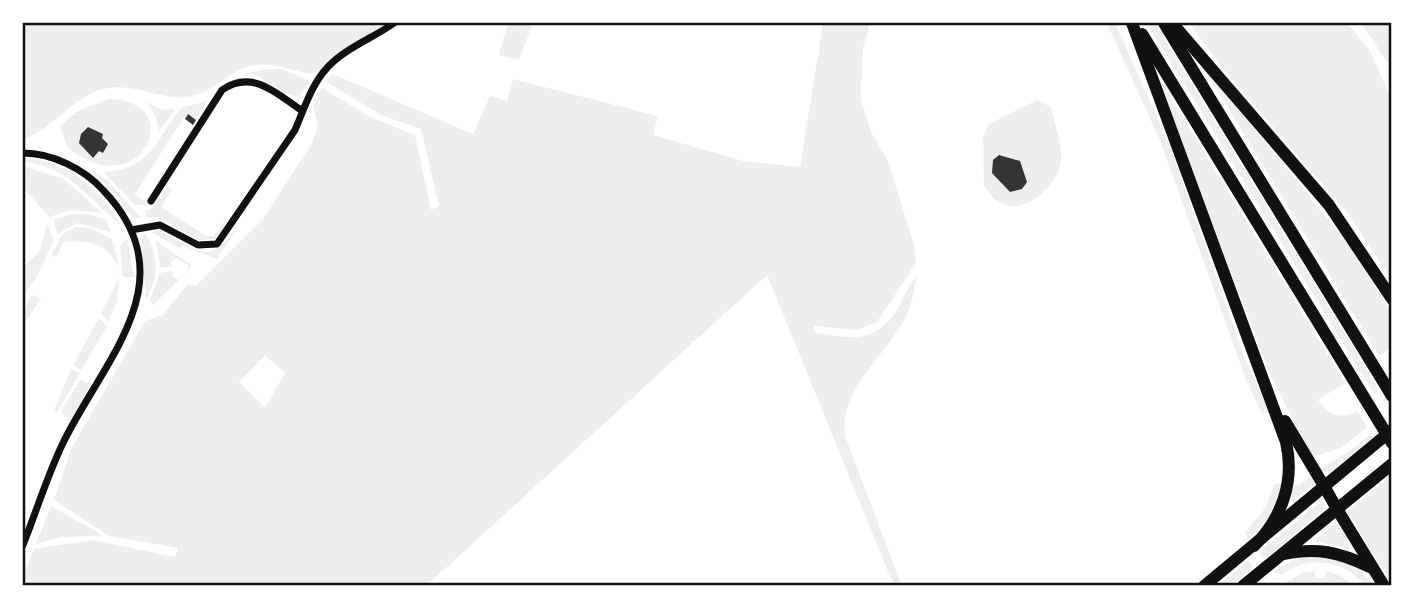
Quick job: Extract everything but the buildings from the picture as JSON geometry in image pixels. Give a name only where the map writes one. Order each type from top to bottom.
[{"type":"main road","points":[[1133,23],[1392,443]]},
{"type":"main road","points":[[1133,23],[1286,442],[1289,478],[1277,516],[1254,546]]},
{"type":"main road","points":[[1164,23],[1392,396]]},
{"type":"main road","points":[[1172,23],[1329,205],[1392,299]]},
{"type":"main road","points":[[1267,390],[1370,567],[1384,586]]},
{"type":"main road","points":[[1204,586],[1392,430]]},
{"type":"main road","points":[[1243,586],[1392,464]]},
{"type":"main road","points":[[1283,554],[1308,549],[1335,551],[1370,567]]},
{"type":"street","points":[[131,230],[160,225],[198,245],[217,244],[295,130],[301,110],[331,63],[394,23]]},
{"type":"street","points":[[151,201],[222,90],[231,84],[251,80],[262,83],[301,110]]},
{"type":"street","points":[[23,153],[57,160],[85,174],[108,195],[131,230],[139,270],[135,314],[129,330],[62,445],[23,545]]},
{"type":"shaded area","points":[[23,23],[393,23],[323,72],[307,73],[273,65],[255,65],[236,72],[203,92],[183,97],[163,96],[134,89],[104,89],[82,99],[34,135],[23,139]]},
{"type":"shaded area","points":[[508,23],[533,23],[519,60],[499,55]]},
{"type":"shaded area","points":[[823,23],[870,23],[863,48],[861,99],[871,132],[888,161],[914,245],[916,263],[877,322],[857,330],[814,326],[816,333],[829,335],[852,337],[872,333],[890,320],[917,275],[906,317],[857,387],[845,418],[845,436],[902,586],[894,586],[767,275],[426,586],[23,586],[23,575],[34,549],[92,540],[175,557],[178,548],[109,536],[54,500],[72,447],[145,321],[163,315],[188,284],[196,286],[263,219],[312,143],[318,127],[313,103],[322,88],[372,118],[415,135],[431,210],[439,206],[421,129],[381,115],[325,81],[333,74],[473,134],[490,96],[507,101],[513,79],[658,116],[653,135],[743,161],[800,167]],"holes":[[[265,355],[285,373],[265,407],[239,382]]]},
{"type":"shaded area","points":[[1107,23],[1115,23],[1170,146],[1244,356],[1271,415],[1265,408],[1263,416],[1247,382],[1161,143]]},
{"type":"shaded area","points":[[1147,23],[1155,23],[1379,390],[1374,394]]},
{"type":"shaded area","points":[[1189,23],[1347,23],[1370,51],[1392,100],[1392,280],[1349,215],[1224,70]]},
{"type":"shaded area","points":[[1361,23],[1392,23],[1392,69]]},
{"type":"shaded area","points":[[1200,62],[1352,249],[1392,314],[1392,347],[1379,356]]},
{"type":"shaded area","points":[[282,69],[310,81],[300,96],[293,95],[249,73]]},
{"type":"shaded area","points":[[1154,70],[1345,383],[1318,400],[1326,409],[1340,416],[1357,411],[1367,427],[1341,448],[1312,457],[1268,370]]},
{"type":"shaded area","points":[[108,99],[133,104],[147,116],[151,131],[146,146],[134,159],[116,165],[93,162],[67,147],[60,126],[78,111]]},
{"type":"shaded area","points":[[1037,100],[1051,107],[1060,147],[1060,168],[1050,185],[1035,199],[1017,206],[1005,205],[995,199],[984,186],[983,137],[989,124]]},
{"type":"shaded area","points":[[207,101],[196,119],[188,113],[182,120],[135,194],[149,205],[135,205],[103,172],[132,166],[150,152],[181,108]]},
{"type":"shaded area","points":[[147,102],[163,110],[175,109],[159,131],[156,117]]},
{"type":"shaded area","points":[[23,158],[54,164],[81,179],[104,200],[122,226],[66,177],[39,165],[23,162]]},
{"type":"shaded area","points":[[23,166],[64,179],[102,213],[71,210],[49,217],[23,187]]},
{"type":"shaded area","points":[[87,166],[108,181],[142,219],[131,216],[118,197]]},
{"type":"shaded area","points":[[168,187],[172,190],[161,207],[206,236],[214,236],[223,223],[225,225],[215,239],[199,240],[164,220],[146,217],[145,211],[153,208]]},
{"type":"shaded area","points":[[72,214],[88,214],[106,220],[111,232],[77,223],[57,234],[54,220]]},
{"type":"shaded area","points":[[242,221],[217,259],[183,246],[178,248],[151,232],[158,230],[204,252],[221,246]]},
{"type":"shaded area","points":[[47,225],[54,240],[35,280],[23,295],[23,267],[39,252]]},
{"type":"shaded area","points":[[75,227],[90,228],[112,239],[119,268],[109,252],[88,242],[64,241],[56,257],[51,255],[63,234]]},
{"type":"shaded area","points":[[145,233],[153,250],[156,266],[146,299],[141,241]]},
{"type":"shaded area","points":[[127,238],[134,277],[123,277],[120,246]]},
{"type":"shaded area","points":[[156,241],[190,264],[190,269],[153,305],[150,300],[160,273],[172,271],[173,277],[179,279],[189,269],[188,265],[176,258],[171,262],[172,267],[160,267]]},
{"type":"shaded area","points":[[119,278],[117,301],[108,322],[101,313]]},
{"type":"shaded area","points":[[32,295],[41,298],[23,326],[23,311]]},
{"type":"shaded area","points":[[99,318],[107,327],[81,370],[73,365]]},
{"type":"shaded area","points":[[71,369],[80,373],[57,413],[54,410]]},
{"type":"shaded area","points":[[81,379],[91,385],[70,420],[61,411]]},
{"type":"shaded area","points":[[1371,434],[1373,437],[1330,473],[1321,471],[1320,469]]},
{"type":"shaded area","points":[[1392,474],[1392,583],[1347,512]]},
{"type":"shaded area","points":[[1311,476],[1315,484],[1291,502],[1293,485],[1299,485]]},
{"type":"shaded area","points":[[1282,483],[1273,511],[1249,540],[1245,533],[1266,507],[1274,484]]},
{"type":"shaded area","points":[[1320,502],[1324,502],[1326,508],[1264,559],[1259,552]]},
{"type":"shaded area","points":[[51,506],[102,536],[61,537],[36,544]]},
{"type":"shaded area","points":[[1336,522],[1351,546],[1349,549],[1314,541]]},
{"type":"shaded area","points":[[1328,555],[1356,566],[1375,586],[1366,586],[1347,570],[1326,563],[1304,564],[1281,575],[1274,571],[1301,556]]},
{"type":"shaded area","points":[[1248,561],[1253,568],[1231,586],[1217,586]]},
{"type":"shaded area","points":[[1315,571],[1315,578],[1325,578],[1326,571],[1341,576],[1355,586],[1279,586],[1304,572]]}]
